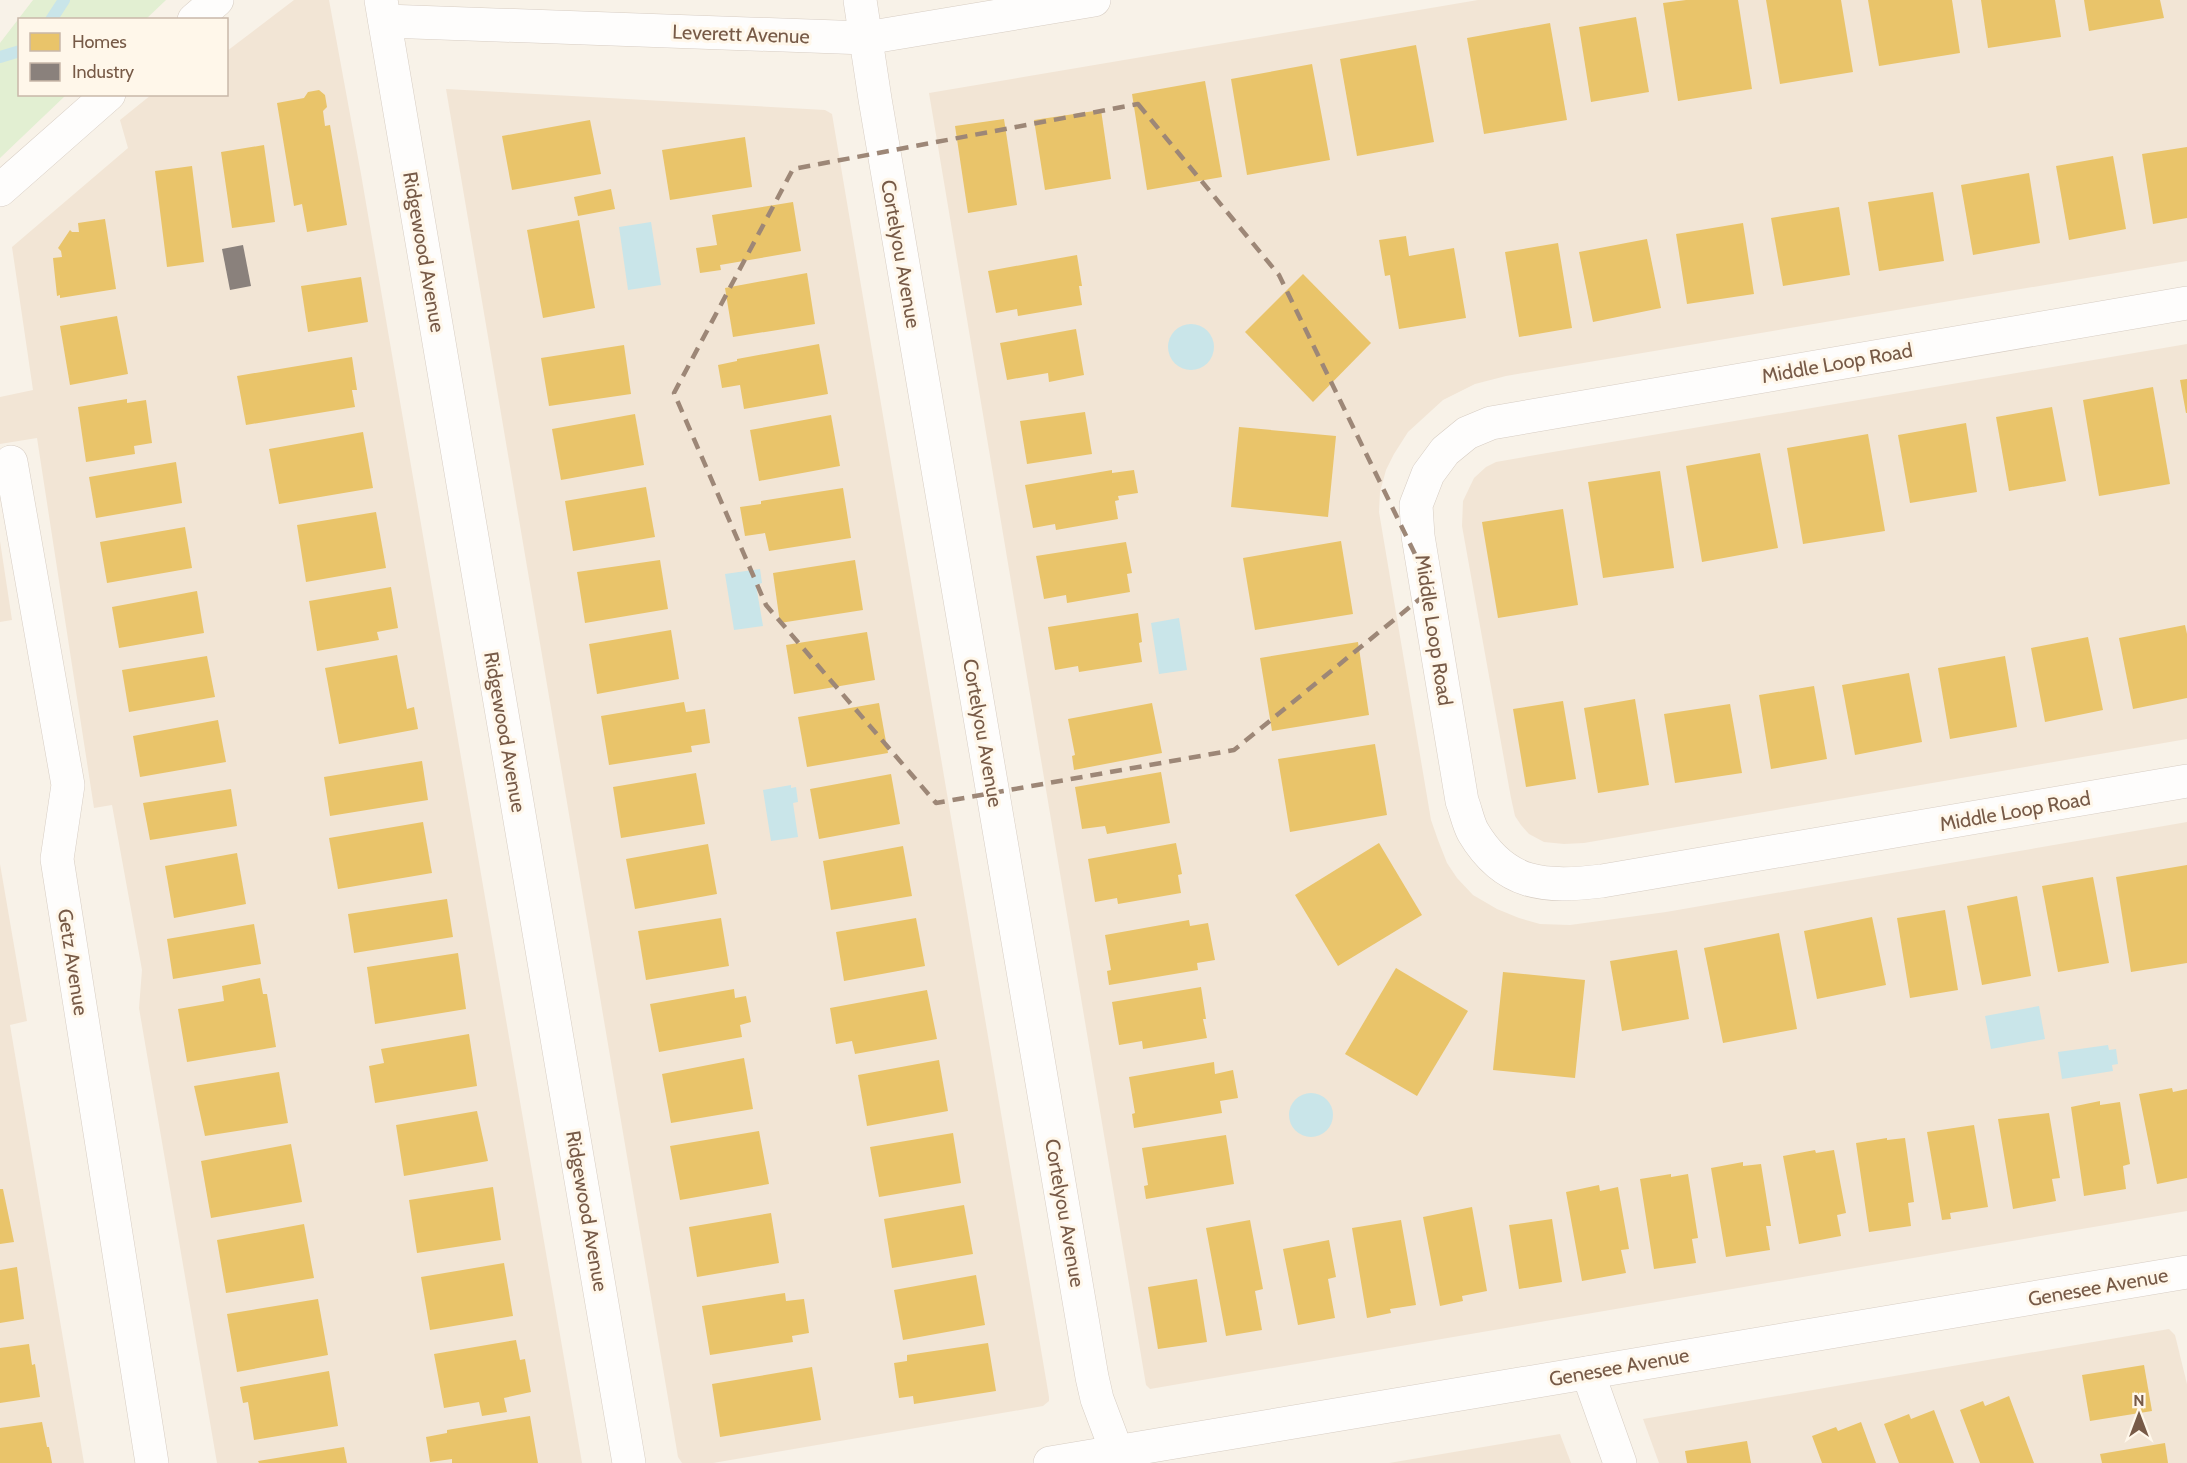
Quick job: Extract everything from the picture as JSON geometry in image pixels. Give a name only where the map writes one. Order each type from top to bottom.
[{"type":"street","points":[[196,18],[217,0]]},
{"type":"street","name":"Cortelyou Avenue","points":[[860,0],[1092,1377],[1097,1399],[1119,1457]]},
{"type":"street","name":"Leverett Avenue","points":[[383,11],[866,38],[1094,0]]},
{"type":"street","name":"Ridgewood Avenue","points":[[383,11],[629,1463]]},
{"type":"street","points":[[0,190],[107,96]]},
{"type":"street","name":"Middle Loop Road","points":[[2187,303],[1491,423],[1467,433],[1445,451],[1428,474],[1416,506],[1418,536],[1462,801],[1473,831],[1494,859],[1517,877],[1541,883],[1569,885],[1602,881],[2187,781]]},
{"type":"street","name":"Getz Avenue","points":[[11,462],[68,785],[57,859],[152,1463]]},
{"type":"street","name":"Genesee Avenue","points":[[1050,1463],[1119,1457],[1588,1373],[2187,1272]]},
{"type":"street","points":[[1588,1373],[1620,1463]]},
{"type":"highlighted area","points":[[1138,104],[1279,275],[1432,589],[1234,750],[936,803],[766,605],[674,393],[793,169]]},
{"type":"shaded area","points":[[294,0],[329,0],[361,174],[582,1463],[217,1463],[139,1008],[142,970],[112,805],[94,808],[37,438],[0,444],[0,397],[33,390],[12,247],[128,148],[120,120],[150,96],[228,96],[228,50]]},
{"type":"shaded area","points":[[1478,0],[2187,0],[2187,261],[1506,376],[1475,384],[1443,400],[1408,432],[1386,470],[1380,492],[1379,512],[1431,820],[1447,863],[1457,878],[1473,895],[1519,918],[1540,924],[1570,925],[1666,912],[2187,822],[2187,1211],[1150,1389],[1146,1385],[929,93]]},
{"type":"shaded area","points":[[446,89],[825,110],[832,114],[1049,1397],[1049,1401],[1043,1406],[713,1463],[682,1463],[678,1457]]},
{"type":"shaded area","points":[[2187,344],[2187,739],[1584,843],[1544,842],[1529,834],[1521,825],[1515,816],[1511,798],[1462,526],[1463,501],[1474,478],[1486,467],[1496,462],[1547,453]]},
{"type":"shaded area","points":[[0,541],[12,620],[0,622]]},
{"type":"shaded area","points":[[0,864],[27,1021],[10,1025],[84,1463],[0,1463]]},
{"type":"shaded area","points":[[2169,1329],[2175,1335],[2187,1384],[2187,1463],[1659,1463],[1643,1419]]},
{"type":"shaded area","points":[[1560,1434],[1571,1463],[1389,1463]]},
{"type":"green space","points":[[33,0],[166,0],[147,18],[19,18]]},
{"type":"green space","points":[[18,20],[18,96],[65,96],[0,158],[0,43]]},
{"type":"water","points":[[651,222],[661,285],[628,290],[619,227]]},
{"type":"water","points":[[1191,324],[1207,331],[1214,347],[1207,363],[1191,370],[1175,363],[1168,347],[1175,331]]},
{"type":"water","points":[[760,569],[762,583],[756,585],[763,626],[734,630],[725,574]]},
{"type":"water","points":[[1179,618],[1187,670],[1159,674],[1151,623]]},
{"type":"water","points":[[791,785],[791,788],[796,787],[798,802],[793,803],[798,837],[771,841],[763,790]]},
{"type":"water","points":[[2039,1006],[2045,1039],[1991,1049],[1985,1016]]},
{"type":"water","points":[[2108,1045],[2109,1050],[2116,1049],[2118,1064],[2112,1065],[2113,1071],[2062,1079],[2058,1052]]},
{"type":"water","points":[[1311,1093],[1326,1100],[1333,1115],[1326,1130],[1311,1137],[1296,1130],[1289,1115],[1296,1100]]},
{"type":"building: Homes","points":[[1686,0],[1738,0],[1752,89],[1678,101],[1663,3]]},
{"type":"building: Homes","points":[[1766,0],[1841,0],[1853,72],[1780,84]]},
{"type":"building: Homes","points":[[1868,0],[1952,0],[1960,53],[1879,66]]},
{"type":"building: Homes","points":[[1981,0],[2055,0],[2061,37],[1988,48]]},
{"type":"building: Homes","points":[[2084,0],[2160,0],[2164,18],[2089,31]]},
{"type":"building: Homes","points":[[1636,17],[1649,92],[1591,102],[1579,27]]},
{"type":"building: Homes","points":[[1550,23],[1567,120],[1484,134],[1467,38]]},
{"type":"building: Homes","points":[[1416,45],[1434,142],[1357,156],[1340,59]]},
{"type":"building: Homes","points":[[1312,64],[1330,160],[1247,175],[1231,79]]},
{"type":"building: Homes","points":[[1205,81],[1222,177],[1147,190],[1132,94]]},
{"type":"building: Homes","points":[[319,90],[325,95],[327,107],[323,111],[325,126],[330,125],[347,225],[307,232],[302,204],[294,206],[277,103],[304,98],[308,92]]},
{"type":"building: Homes","points":[[1101,110],[1111,179],[1045,190],[1034,120]]},
{"type":"building: Homes","points":[[1004,119],[1017,205],[968,213],[955,126]]},
{"type":"building: Homes","points":[[590,120],[601,174],[512,190],[502,136]]},
{"type":"building: Homes","points":[[745,137],[752,187],[670,200],[662,150]]},
{"type":"building: Homes","points":[[264,145],[275,222],[232,228],[221,152]]},
{"type":"building: Homes","points":[[2187,147],[2187,218],[2153,224],[2142,154]]},
{"type":"building: Homes","points":[[2113,156],[2126,229],[2069,240],[2056,166]]},
{"type":"building: Homes","points":[[192,166],[204,262],[167,267],[155,171]]},
{"type":"building: Homes","points":[[2029,173],[2040,243],[1973,255],[1961,185]]},
{"type":"building: Homes","points":[[611,189],[615,209],[578,216],[574,197]]},
{"type":"building: Homes","points":[[1933,192],[1944,261],[1879,271],[1868,202]]},
{"type":"building: Homes","points":[[793,202],[801,251],[720,265],[721,270],[700,273],[696,248],[717,245],[712,215]]},
{"type":"building: Homes","points":[[1839,207],[1850,275],[1783,286],[1771,218]]},
{"type":"building: Homes","points":[[105,219],[116,289],[60,298],[60,295],[57,296],[53,258],[62,257],[58,248],[70,230],[79,232],[78,223]]},
{"type":"building: Homes","points":[[579,220],[595,308],[543,318],[527,230]]},
{"type":"building: Homes","points":[[1743,223],[1754,294],[1687,304],[1676,234]]},
{"type":"building: Homes","points":[[1406,236],[1409,256],[1454,248],[1466,318],[1399,329],[1390,275],[1385,276],[1379,240]]},
{"type":"building: Homes","points":[[1647,239],[1661,308],[1593,322],[1579,252]]},
{"type":"building: Homes","points":[[1558,243],[1572,328],[1519,337],[1505,252]]},
{"type":"building: Homes","points":[[1077,255],[1082,286],[1079,286],[1082,305],[1018,316],[1017,309],[996,313],[988,271]]},
{"type":"building: Homes","points":[[807,273],[815,324],[733,337],[725,288]]},
{"type":"building: Homes","points":[[1303,274],[1371,343],[1313,402],[1245,332]]},
{"type":"building: Homes","points":[[361,277],[368,322],[308,332],[301,286]]},
{"type":"building: Homes","points":[[117,316],[128,374],[70,385],[60,326]]},
{"type":"building: Homes","points":[[1076,329],[1084,375],[1049,382],[1048,373],[1007,380],[1000,343]]},
{"type":"building: Homes","points":[[819,344],[828,394],[744,409],[740,385],[722,388],[718,365],[737,361],[737,359]]},
{"type":"building: Homes","points":[[624,345],[631,394],[549,406],[541,358]]},
{"type":"building: Homes","points":[[352,357],[357,390],[352,390],[355,407],[246,425],[237,376]]},
{"type":"building: Homes","points":[[2187,379],[2187,413],[2186,413],[2180,380]]},
{"type":"building: Homes","points":[[2153,387],[2170,484],[2099,496],[2083,400]]},
{"type":"building: Homes","points":[[127,399],[127,403],[146,400],[152,443],[134,446],[135,454],[86,462],[78,407]]},
{"type":"building: Homes","points":[[2052,407],[2066,481],[2009,491],[1996,417]]},
{"type":"building: Homes","points":[[1085,412],[1092,454],[1027,464],[1020,421]]},
{"type":"building: Homes","points":[[635,414],[644,465],[561,480],[552,429]]},
{"type":"building: Homes","points":[[831,415],[840,466],[759,481],[750,430]]},
{"type":"building: Homes","points":[[1966,423],[1977,492],[1910,503],[1898,435]]},
{"type":"building: Homes","points":[[1239,427],[1336,436],[1328,517],[1231,507]]},
{"type":"building: Homes","points":[[363,432],[373,488],[279,504],[269,449]]},
{"type":"building: Homes","points":[[1868,434],[1885,531],[1803,544],[1787,448]]},
{"type":"building: Homes","points":[[1760,453],[1778,548],[1702,562],[1686,466]]},
{"type":"building: Homes","points":[[176,462],[182,503],[96,518],[89,477]]},
{"type":"building: Homes","points":[[1112,470],[1112,473],[1134,470],[1138,493],[1118,496],[1119,500],[1115,501],[1118,519],[1056,530],[1055,524],[1033,528],[1025,485]]},
{"type":"building: Homes","points":[[1660,471],[1674,568],[1603,578],[1588,482]]},
{"type":"building: Homes","points":[[646,487],[655,537],[573,551],[565,501]]},
{"type":"building: Homes","points":[[843,488],[851,538],[769,551],[765,533],[745,536],[740,507],[761,504],[761,501]]},
{"type":"building: Homes","points":[[1563,509],[1578,605],[1498,618],[1482,522]]},
{"type":"building: Homes","points":[[376,512],[386,568],[306,582],[297,525]]},
{"type":"building: Homes","points":[[185,527],[192,568],[107,583],[100,542]]},
{"type":"building: Homes","points":[[1341,541],[1353,614],[1255,630],[1243,558]]},
{"type":"building: Homes","points":[[1126,542],[1132,573],[1127,574],[1130,592],[1067,603],[1066,595],[1044,599],[1036,556]]},
{"type":"building: Homes","points":[[660,560],[668,609],[585,623],[577,572]]},
{"type":"building: Homes","points":[[855,560],[863,610],[780,623],[773,573]]},
{"type":"building: Homes","points":[[391,587],[398,628],[377,632],[379,640],[317,651],[309,601]]},
{"type":"building: Homes","points":[[197,591],[204,633],[119,648],[112,607]]},
{"type":"building: Homes","points":[[1138,613],[1142,662],[1079,672],[1078,666],[1055,670],[1048,627]]},
{"type":"building: Homes","points":[[2185,625],[2187,698],[2133,709],[2119,638]]},
{"type":"building: Homes","points":[[671,630],[679,679],[597,694],[589,644]]},
{"type":"building: Homes","points":[[867,632],[875,680],[794,694],[786,645]]},
{"type":"building: Homes","points":[[2088,637],[2103,710],[2045,722],[2031,648]]},
{"type":"building: Homes","points":[[1358,642],[1369,715],[1272,731],[1260,658]]},
{"type":"building: Homes","points":[[397,655],[407,709],[414,707],[418,729],[339,744],[325,668]]},
{"type":"building: Homes","points":[[207,656],[215,697],[129,712],[122,670]]},
{"type":"building: Homes","points":[[2005,656],[2017,727],[1950,739],[1938,668]]},
{"type":"building: Homes","points":[[1909,673],[1922,742],[1855,755],[1842,685]]},
{"type":"building: Homes","points":[[1814,686],[1827,759],[1771,769],[1759,695]]},
{"type":"building: Homes","points":[[1635,699],[1649,785],[1598,793],[1584,708]]},
{"type":"building: Homes","points":[[1563,701],[1576,779],[1526,787],[1513,709]]},
{"type":"building: Homes","points":[[684,702],[686,712],[705,709],[710,743],[691,746],[692,752],[609,765],[601,716]]},
{"type":"building: Homes","points":[[879,703],[888,753],[807,767],[798,717]]},
{"type":"building: Homes","points":[[1152,703],[1162,753],[1074,770],[1072,756],[1075,755],[1068,719]]},
{"type":"building: Homes","points":[[1730,704],[1742,773],[1675,783],[1664,714]]},
{"type":"building: Homes","points":[[218,720],[226,762],[140,777],[133,736]]},
{"type":"building: Homes","points":[[1375,744],[1387,815],[1290,832],[1278,759]]},
{"type":"building: Homes","points":[[422,761],[428,800],[330,816],[324,777]]},
{"type":"building: Homes","points":[[1161,772],[1170,823],[1107,834],[1105,826],[1082,829],[1075,787]]},
{"type":"building: Homes","points":[[696,773],[705,824],[621,838],[613,787]]},
{"type":"building: Homes","points":[[891,774],[900,824],[819,839],[810,789]]},
{"type":"building: Homes","points":[[231,789],[237,826],[150,840],[143,803]]},
{"type":"building: Homes","points":[[423,822],[432,873],[338,889],[329,838]]},
{"type":"building: Homes","points":[[1176,843],[1182,874],[1178,875],[1181,893],[1118,904],[1117,898],[1095,902],[1088,859]]},
{"type":"building: Homes","points":[[1379,843],[1422,915],[1338,966],[1295,895]]},
{"type":"building: Homes","points":[[708,844],[717,894],[635,909],[626,859]]},
{"type":"building: Homes","points":[[903,846],[912,896],[831,910],[823,861]]},
{"type":"building: Homes","points":[[237,853],[246,904],[174,918],[165,866]]},
{"type":"building: Homes","points":[[2187,865],[2187,963],[2131,972],[2116,877]]},
{"type":"building: Homes","points":[[2093,877],[2109,963],[2058,972],[2042,886]]},
{"type":"building: Homes","points":[[2017,896],[2031,976],[1982,985],[1967,906]]},
{"type":"building: Homes","points":[[447,899],[453,937],[354,953],[348,914]]},
{"type":"building: Homes","points":[[1945,910],[1958,990],[1910,998],[1897,918]]},
{"type":"building: Homes","points":[[1872,917],[1886,985],[1817,999],[1804,931]]},
{"type":"building: Homes","points":[[721,918],[729,966],[646,980],[638,931]]},
{"type":"building: Homes","points":[[916,918],[925,966],[844,981],[836,932]]},
{"type":"building: Homes","points":[[1189,920],[1190,926],[1208,923],[1215,960],[1197,963],[1198,970],[1109,985],[1107,971],[1111,970],[1105,935]]},
{"type":"building: Homes","points":[[254,924],[261,964],[173,979],[167,939]]},
{"type":"building: Homes","points":[[1779,933],[1797,1029],[1723,1043],[1704,948]]},
{"type":"building: Homes","points":[[1677,950],[1689,1019],[1622,1031],[1610,961]]},
{"type":"building: Homes","points":[[458,953],[466,1009],[375,1024],[367,967]]},
{"type":"building: Homes","points":[[1396,968],[1468,1011],[1417,1096],[1345,1054]]},
{"type":"building: Homes","points":[[1503,972],[1585,980],[1575,1078],[1493,1070]]},
{"type":"building: Homes","points":[[260,978],[263,994],[267,994],[276,1047],[187,1062],[178,1009],[224,1001],[222,986]]},
{"type":"building: Homes","points":[[1201,987],[1207,1038],[1143,1049],[1142,1041],[1119,1045],[1112,1002]]},
{"type":"building: Homes","points":[[734,989],[735,998],[746,996],[751,1022],[740,1025],[742,1037],[659,1052],[650,1004]]},
{"type":"building: Homes","points":[[927,990],[937,1039],[855,1054],[852,1041],[836,1044],[830,1008]]},
{"type":"building: Homes","points":[[469,1034],[477,1086],[375,1103],[369,1066],[384,1063],[381,1049]]},
{"type":"building: Homes","points":[[744,1058],[753,1109],[671,1123],[662,1074]]},
{"type":"building: Homes","points":[[939,1060],[948,1111],[867,1126],[858,1075]]},
{"type":"building: Homes","points":[[1214,1062],[1215,1074],[1233,1070],[1238,1098],[1220,1101],[1222,1113],[1134,1128],[1132,1114],[1135,1113],[1129,1077]]},
{"type":"building: Homes","points":[[279,1072],[288,1123],[205,1136],[194,1086]]},
{"type":"building: Homes","points":[[2172,1088],[2173,1092],[2187,1089],[2187,1178],[2157,1184],[2139,1094]]},
{"type":"building: Homes","points":[[2100,1101],[2100,1105],[2120,1102],[2130,1164],[2123,1166],[2126,1189],[2084,1196],[2071,1107]]},
{"type":"building: Homes","points":[[477,1111],[488,1161],[404,1176],[396,1125]]},
{"type":"building: Homes","points":[[2049,1113],[2060,1178],[2052,1179],[2056,1201],[2013,1209],[1998,1119]]},
{"type":"building: Homes","points":[[1974,1125],[1988,1207],[1950,1213],[1951,1219],[1942,1220],[1927,1132]]},
{"type":"building: Homes","points":[[759,1131],[769,1184],[680,1200],[670,1146]]},
{"type":"building: Homes","points":[[953,1133],[961,1183],[879,1197],[870,1147]]},
{"type":"building: Homes","points":[[1226,1135],[1234,1184],[1146,1199],[1144,1186],[1148,1185],[1142,1148]]},
{"type":"building: Homes","points":[[1887,1138],[1887,1140],[1905,1138],[1914,1202],[1908,1203],[1911,1226],[1869,1232],[1856,1143]]},
{"type":"building: Homes","points":[[291,1144],[302,1202],[211,1218],[201,1161]]},
{"type":"building: Homes","points":[[1815,1150],[1816,1153],[1834,1150],[1846,1213],[1837,1215],[1841,1236],[1799,1244],[1783,1156]]},
{"type":"building: Homes","points":[[1743,1162],[1743,1166],[1761,1164],[1771,1226],[1766,1226],[1770,1250],[1726,1257],[1711,1168]]},
{"type":"building: Homes","points":[[1671,1174],[1671,1177],[1688,1174],[1698,1238],[1692,1239],[1696,1263],[1654,1269],[1640,1179]]},
{"type":"building: Homes","points":[[1599,1185],[1600,1191],[1618,1187],[1629,1249],[1621,1250],[1626,1273],[1582,1281],[1566,1192]]},
{"type":"building: Homes","points":[[493,1187],[501,1240],[417,1253],[409,1200]]},
{"type":"building: Homes","points":[[0,1189],[3,1189],[14,1242],[0,1244]]},
{"type":"building: Homes","points":[[964,1205],[973,1254],[892,1268],[884,1219]]},
{"type":"building: Homes","points":[[1472,1207],[1487,1291],[1462,1296],[1463,1301],[1440,1306],[1423,1217]]},
{"type":"building: Homes","points":[[771,1213],[779,1263],[697,1277],[689,1227]]},
{"type":"building: Homes","points":[[1552,1219],[1562,1282],[1519,1289],[1509,1225]]},
{"type":"building: Homes","points":[[1250,1220],[1263,1289],[1255,1291],[1262,1330],[1226,1336],[1206,1228]]},
{"type":"building: Homes","points":[[1401,1220],[1416,1305],[1390,1309],[1391,1313],[1367,1318],[1352,1228]]},
{"type":"building: Homes","points":[[304,1224],[314,1278],[226,1293],[217,1240]]},
{"type":"building: Homes","points":[[1329,1240],[1336,1277],[1328,1279],[1335,1318],[1298,1325],[1283,1249]]},
{"type":"building: Homes","points":[[504,1263],[513,1316],[430,1330],[421,1277]]},
{"type":"building: Homes","points":[[17,1267],[24,1319],[0,1323],[0,1270]]},
{"type":"building: Homes","points":[[976,1275],[985,1325],[903,1340],[894,1290]]},
{"type":"building: Homes","points":[[1197,1279],[1207,1342],[1158,1349],[1148,1287]]},
{"type":"building: Homes","points":[[785,1293],[786,1301],[804,1299],[809,1333],[792,1336],[793,1342],[710,1355],[702,1306]]},
{"type":"building: Homes","points":[[318,1299],[328,1355],[237,1372],[227,1314]]},
{"type":"building: Homes","points":[[516,1340],[520,1360],[525,1359],[531,1392],[504,1398],[507,1412],[482,1416],[479,1402],[444,1408],[434,1354]]},
{"type":"building: Homes","points":[[988,1343],[996,1391],[914,1404],[913,1396],[899,1398],[894,1363],[907,1361],[907,1355]]},
{"type":"building: Homes","points":[[29,1344],[32,1365],[35,1364],[40,1397],[0,1403],[0,1348]]},
{"type":"building: Homes","points":[[2144,1365],[2152,1411],[2090,1421],[2082,1375]]},
{"type":"building: Homes","points":[[812,1367],[821,1420],[720,1437],[712,1384]]},
{"type":"building: Homes","points":[[329,1371],[338,1426],[254,1440],[248,1402],[243,1403],[240,1387]]},
{"type":"building: Homes","points":[[2009,1396],[2034,1463],[1980,1463],[1960,1410],[1983,1401],[1985,1406]]},
{"type":"building: Homes","points":[[1934,1410],[1954,1463],[1899,1463],[1884,1424],[1909,1414],[1911,1419]]},
{"type":"building: Homes","points":[[530,1416],[538,1463],[452,1463],[452,1459],[430,1462],[426,1437],[447,1433],[447,1430]]},
{"type":"building: Homes","points":[[42,1422],[52,1463],[0,1463],[0,1428]]},
{"type":"building: Homes","points":[[1861,1422],[1876,1463],[1822,1463],[1812,1436],[1836,1427],[1838,1431]]},
{"type":"building: Homes","points":[[1747,1441],[1751,1463],[1687,1463],[1685,1451]]},
{"type":"building: Homes","points":[[2165,1443],[2168,1463],[2102,1463],[2100,1454]]},
{"type":"building: Homes","points":[[344,1447],[347,1463],[259,1463],[258,1461]]},
{"type":"building: Industry","points":[[243,245],[251,286],[230,290],[222,249]]},
{"type":"waterway","points":[[52,18],[64,0]]},
{"type":"waterway","points":[[0,57],[18,52]]}]
